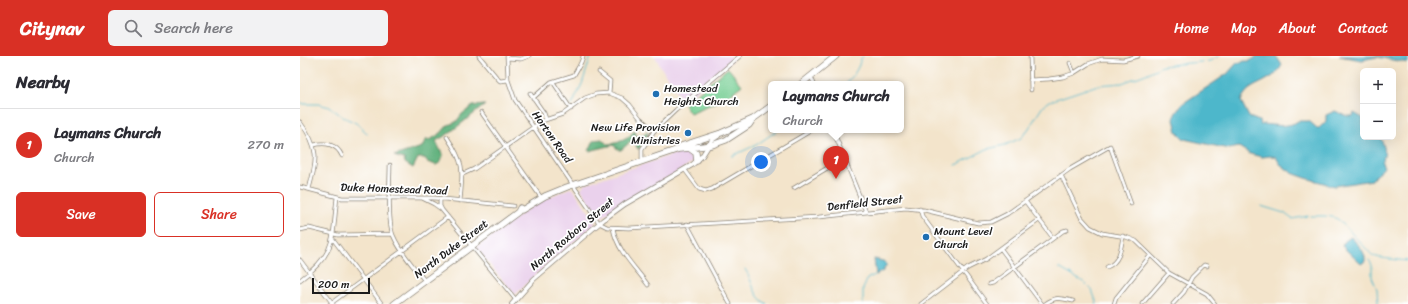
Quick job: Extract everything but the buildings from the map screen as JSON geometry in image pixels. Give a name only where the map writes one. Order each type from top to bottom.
[{"type":"highway","points":[[805,81],[836,56]]},
{"type":"highway","name":"North Roxboro Street","points":[[722,133],[753,119],[768,108]]},
{"type":"highway","name":"North Roxboro Street","points":[[709,146],[730,137],[752,122],[753,119]]},
{"type":"highway","name":"North Duke Street","points":[[679,149],[682,146],[722,133]]},
{"type":"highway","name":"North Duke Street","points":[[394,304],[520,210],[520,208],[540,196],[584,179],[679,149],[709,146]]},
{"type":"highway","points":[[689,148],[696,153],[697,161]]},
{"type":"highway","name":"North Duke Street","points":[[520,210],[573,183]]},
{"type":"main road","name":"North Roxboro Street","points":[[512,304],[534,279],[599,223],[625,204],[685,170],[697,161],[713,139],[722,133]]},
{"type":"street","points":[[479,56],[498,80],[508,80]]},
{"type":"street","points":[[507,57],[521,59],[529,56]]},
{"type":"street","points":[[533,98],[550,83],[574,75],[583,56]]},
{"type":"street","points":[[642,161],[642,149],[654,131],[676,110],[740,56]]},
{"type":"street","points":[[1030,56],[1031,90]]},
{"type":"street","points":[[1030,80],[1053,79],[1074,73],[1097,60],[1123,60],[1138,56]]},
{"type":"street","name":"Horton Road","points":[[507,57],[508,80],[515,100],[599,223]]},
{"type":"street","points":[[1070,63],[1074,73]]},
{"type":"street","points":[[599,72],[610,81],[609,93]]},
{"type":"street","points":[[811,76],[813,81]]},
{"type":"street","points":[[553,82],[571,109]]},
{"type":"street","points":[[530,93],[544,113],[546,119]]},
{"type":"street","points":[[463,174],[472,170],[533,127],[546,119],[562,114],[571,109],[590,95],[609,93],[615,95],[625,101],[654,131]]},
{"type":"street","points":[[481,112],[540,196]]},
{"type":"street","points":[[300,122],[309,134],[314,145],[316,162],[309,189]]},
{"type":"street","points":[[685,170],[699,189],[706,191],[712,189],[807,133]]},
{"type":"street","points":[[834,133],[866,212]]},
{"type":"street","points":[[447,137],[457,153],[463,174],[460,201]]},
{"type":"street","points":[[314,145],[321,143],[329,144],[338,149],[342,156]]},
{"type":"street","name":"Denfield Street","points":[[599,223],[613,228],[808,218],[901,208],[920,209],[974,222],[986,223],[999,219],[1061,175],[1110,146],[1131,204]]},
{"type":"street","points":[[794,188],[844,158]]},
{"type":"street","points":[[390,165],[390,222],[392,234],[402,251],[425,281]]},
{"type":"street","points":[[1061,175],[1081,217],[1087,224],[1098,232],[1123,236],[1136,240],[1150,256],[1169,273],[1207,294],[1215,304]]},
{"type":"street","name":"Duke Homestead Road","points":[[300,187],[337,197],[440,198],[513,206]]},
{"type":"street","points":[[300,280],[319,265],[325,257],[333,237],[337,197]]},
{"type":"street","points":[[420,198],[434,204],[442,210],[516,300]]},
{"type":"street","points":[[440,198],[440,206],[442,210]]},
{"type":"street","points":[[1025,201],[1053,238]]},
{"type":"street","points":[[920,209],[922,216],[987,304]]},
{"type":"street","points":[[300,260],[331,304],[448,217]]},
{"type":"street","points":[[922,304],[972,265],[986,259],[1001,249],[1039,220]]},
{"type":"street","points":[[687,224],[730,304]]},
{"type":"street","points":[[300,230],[307,228],[333,237],[392,234]]},
{"type":"street","points":[[613,228],[616,239],[624,255],[648,285]]},
{"type":"street","points":[[989,284],[1063,231],[1067,230]]},
{"type":"street","points":[[1107,267],[1113,264],[1120,254],[1123,236]]},
{"type":"street","points":[[333,237],[382,304]]},
{"type":"street","points":[[1001,249],[1042,304]]},
{"type":"street","points":[[1114,304],[1116,298],[1150,256]]},
{"type":"street","points":[[1175,303],[1184,292],[1195,273],[1204,266],[1207,266]]},
{"type":"street","points":[[1142,304],[1169,273]]},
{"type":"street","points":[[1045,304],[1052,299],[1058,298],[1073,301]]},
{"type":"shaded area","points":[[655,56],[730,56],[733,60],[683,102]]},
{"type":"shaded area","points":[[684,151],[694,161],[602,217],[599,216],[581,189],[584,184]]},
{"type":"shaded area","points":[[570,188],[574,190],[595,221],[594,225],[533,277],[515,295],[476,248],[529,208]]},
{"type":"green space","points":[[728,68],[742,85],[724,99],[690,113],[684,104]]},
{"type":"green space","points":[[485,105],[448,134],[436,141],[443,156],[441,162],[436,165],[427,162],[425,158],[418,158],[413,168],[405,163],[404,159],[394,156],[422,147],[427,139],[430,140],[441,133],[448,125],[456,122],[462,114],[473,106]]},
{"type":"green space","points":[[635,130],[636,136],[642,136],[647,132],[648,134],[639,149],[634,142],[630,142],[621,150],[613,145],[589,151],[594,140],[602,139],[607,144],[615,143],[626,138]]},
{"type":"water","points":[[1258,56],[1276,56],[1282,65],[1274,75],[1252,87],[1243,96],[1241,101],[1249,117],[1259,121],[1260,125],[1290,125],[1298,121],[1309,121],[1319,128],[1326,121],[1326,115],[1335,111],[1347,116],[1353,116],[1354,113],[1360,116],[1360,140],[1381,140],[1384,150],[1382,162],[1384,167],[1372,180],[1334,186],[1292,173],[1280,164],[1276,157],[1262,157],[1250,154],[1239,147],[1229,149],[1184,139],[1177,132],[1174,119],[1175,114],[1182,104],[1227,74],[1237,63],[1250,61]]},
{"type":"water","points":[[1339,56],[1408,56],[1408,63],[1377,57],[1362,60]]},
{"type":"water","points":[[1351,237],[1361,248],[1364,254],[1365,261],[1361,264],[1342,246],[1345,241]]},
{"type":"water","points":[[874,259],[883,261],[887,264],[883,271],[876,275]]},
{"type":"waterway","points":[[572,105],[582,84],[591,56]]},
{"type":"waterway","points":[[849,81],[855,73],[863,56]]},
{"type":"waterway","points":[[956,165],[987,149],[1005,145],[1021,138],[1043,106],[1050,101],[1098,85],[1122,83],[1162,66],[1210,61],[1219,56]]},
{"type":"waterway","points":[[300,102],[304,104],[318,104],[330,107],[343,117],[356,123],[367,133]]},
{"type":"waterway","points":[[732,156],[756,145],[774,133]]},
{"type":"waterway","points":[[1261,206],[1284,213],[1292,219],[1308,216]]},
{"type":"waterway","points":[[1311,216],[1336,218],[1373,256],[1408,261]]},
{"type":"waterway","points":[[1369,260],[1372,265],[1372,277],[1377,289],[1378,304]]},
{"type":"waterway","points":[[1059,268],[1085,283],[1092,290],[1097,304]]},
{"type":"waterway","points":[[745,269],[756,293],[762,301],[767,304]]},
{"type":"waterway","points":[[863,304],[863,289],[868,278],[875,275]]},
{"type":"place","name":"Homestead Heights Church","points":[[656,94]]},
{"type":"place","name":"New Life Provision Ministries","points":[[688,133]]},
{"type":"place","name":"Laymans Church","points":[[836,179]]},
{"type":"place","name":"Mount Level Church","points":[[926,237]]}]
